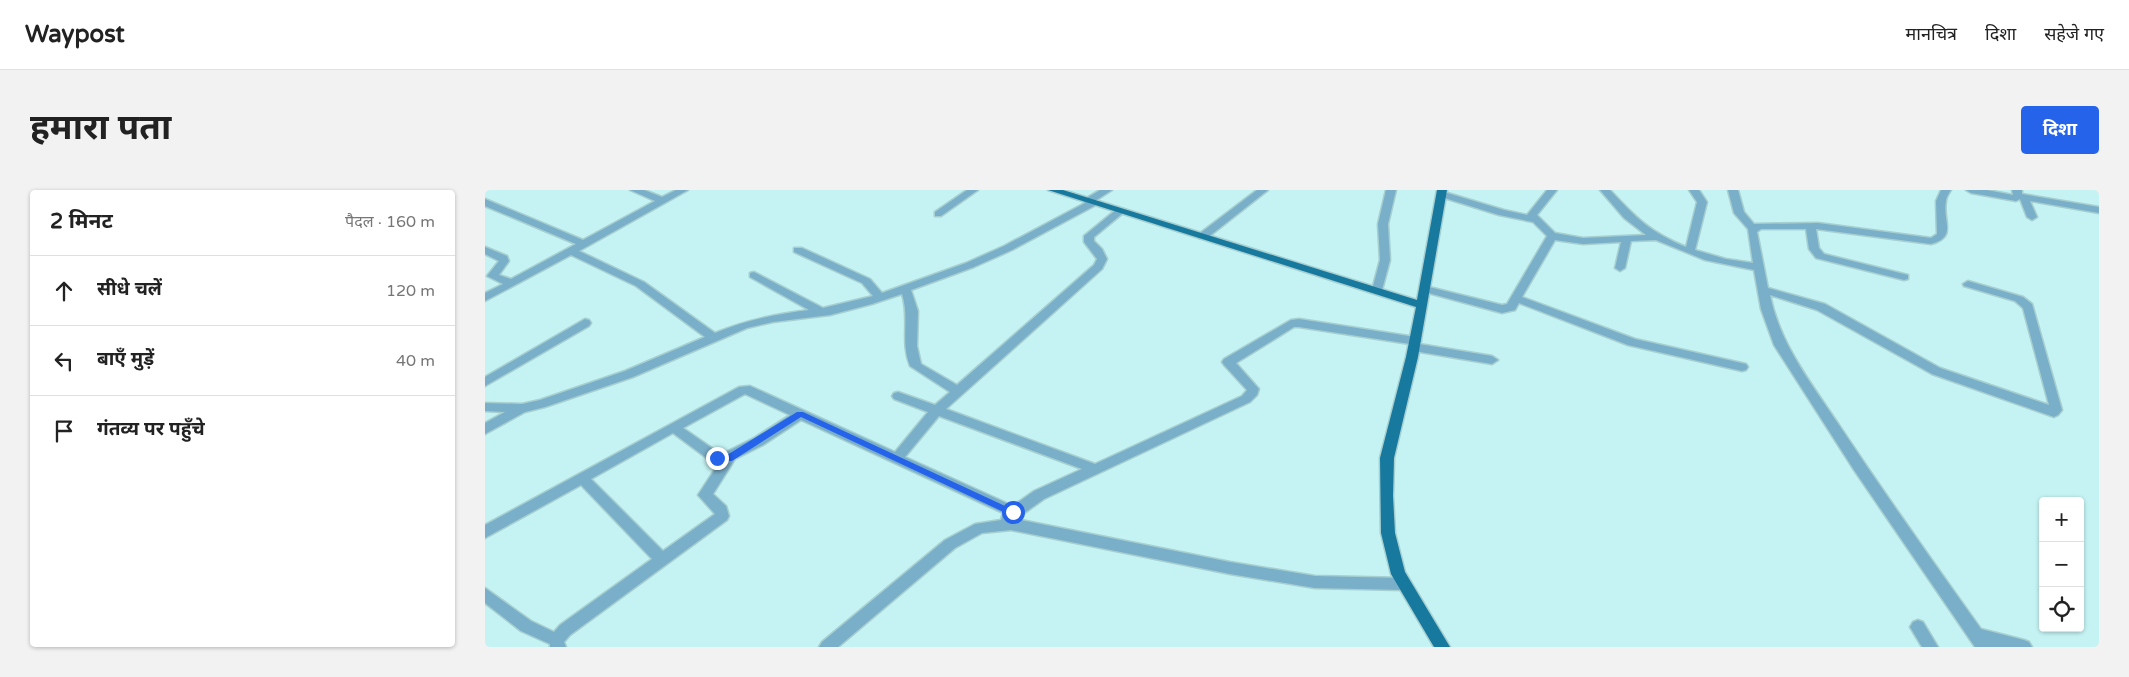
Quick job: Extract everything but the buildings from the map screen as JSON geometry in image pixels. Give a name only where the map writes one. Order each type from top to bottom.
[{"type":"main road","points":[[1053,190],[1422,305]]},
{"type":"main road","points":[[1441,192],[1422,305],[1387,458],[1388,533],[1394,562],[1404,584],[1442,647]]},
{"type":"street","points":[[635,190],[663,201]]},
{"type":"street","points":[[485,298],[683,190]]},
{"type":"street","points":[[937,214],[973,190]]},
{"type":"street","points":[[485,407],[523,408],[541,404],[629,374],[744,325],[773,318],[821,312],[880,297],[907,294],[1000,252],[1091,202],[1107,190]]},
{"type":"street","points":[[1203,236],[1263,190]]},
{"type":"street","points":[[1377,290],[1385,260],[1383,224],[1391,190]]},
{"type":"street","points":[[1534,218],[1533,213],[1552,190]]},
{"type":"street","points":[[1605,190],[1630,218],[1660,237],[1713,260],[1760,267]]},
{"type":"street","points":[[1733,190],[1739,213],[1753,229],[1773,329],[1792,366],[1980,641],[2025,647]]},
{"type":"street","points":[[1753,229],[1759,226],[1811,226],[1855,229],[1931,241],[1938,239],[1942,234],[1941,201],[1946,190]]},
{"type":"street","points":[[1971,190],[2006,197],[2020,195],[2099,210]]},
{"type":"street","points":[[1441,192],[1501,213],[1534,218],[1552,236],[1583,241],[1660,237]]},
{"type":"street","points":[[1690,251],[1702,202],[1698,192]]},
{"type":"street","points":[[2020,195],[2032,218]]},
{"type":"street","points":[[485,202],[584,244]]},
{"type":"street","points":[[896,459],[937,410],[1101,261],[1099,251],[1089,242],[1089,236],[1120,211]]},
{"type":"street","points":[[1811,226],[1814,250],[1820,256],[1904,277]]},
{"type":"street","points":[[1425,289],[1502,309],[1511,307],[1552,236]]},
{"type":"street","points":[[1620,268],[1627,239]]},
{"type":"street","points":[[485,250],[503,258],[504,261],[492,276],[512,283]]},
{"type":"street","points":[[798,250],[866,281],[880,297]]},
{"type":"street","points":[[571,252],[640,284],[714,338]]},
{"type":"street","points":[[754,275],[821,312]]},
{"type":"street","points":[[1764,290],[1821,307],[1937,371],[2054,412],[2056,410],[2028,307],[2019,299],[1969,284]]},
{"type":"street","points":[[907,294],[911,309],[913,360],[916,366],[958,391]]},
{"type":"street","points":[[1516,298],[1631,342],[1742,367]]},
{"type":"street","points":[[485,382],[585,323]]},
{"type":"street","points":[[1000,525],[1013,512],[1039,495],[1246,399],[1253,392],[1253,388],[1228,362],[1291,324],[1299,323],[1493,360]]},
{"type":"street","points":[[485,532],[743,389],[749,389],[1013,512]]},
{"type":"street","points":[[898,396],[1095,469]]},
{"type":"street","points":[[485,429],[523,408]]},
{"type":"street","points":[[485,594],[526,626],[557,644],[565,630],[722,516],[721,510],[705,495],[729,458],[800,414]]},
{"type":"street","points":[[673,427],[717,458],[729,458]]},
{"type":"street","points":[[582,478],[663,560]]},
{"type":"street","points":[[827,647],[950,544],[980,528],[1000,525],[1027,526],[1230,568],[1315,582],[1404,584]]},
{"type":"street","points":[[1919,627],[1930,647]]},
{"type":"route","points":[[717,458],[722,460],[729,458],[800,414],[1013,512]]}]
